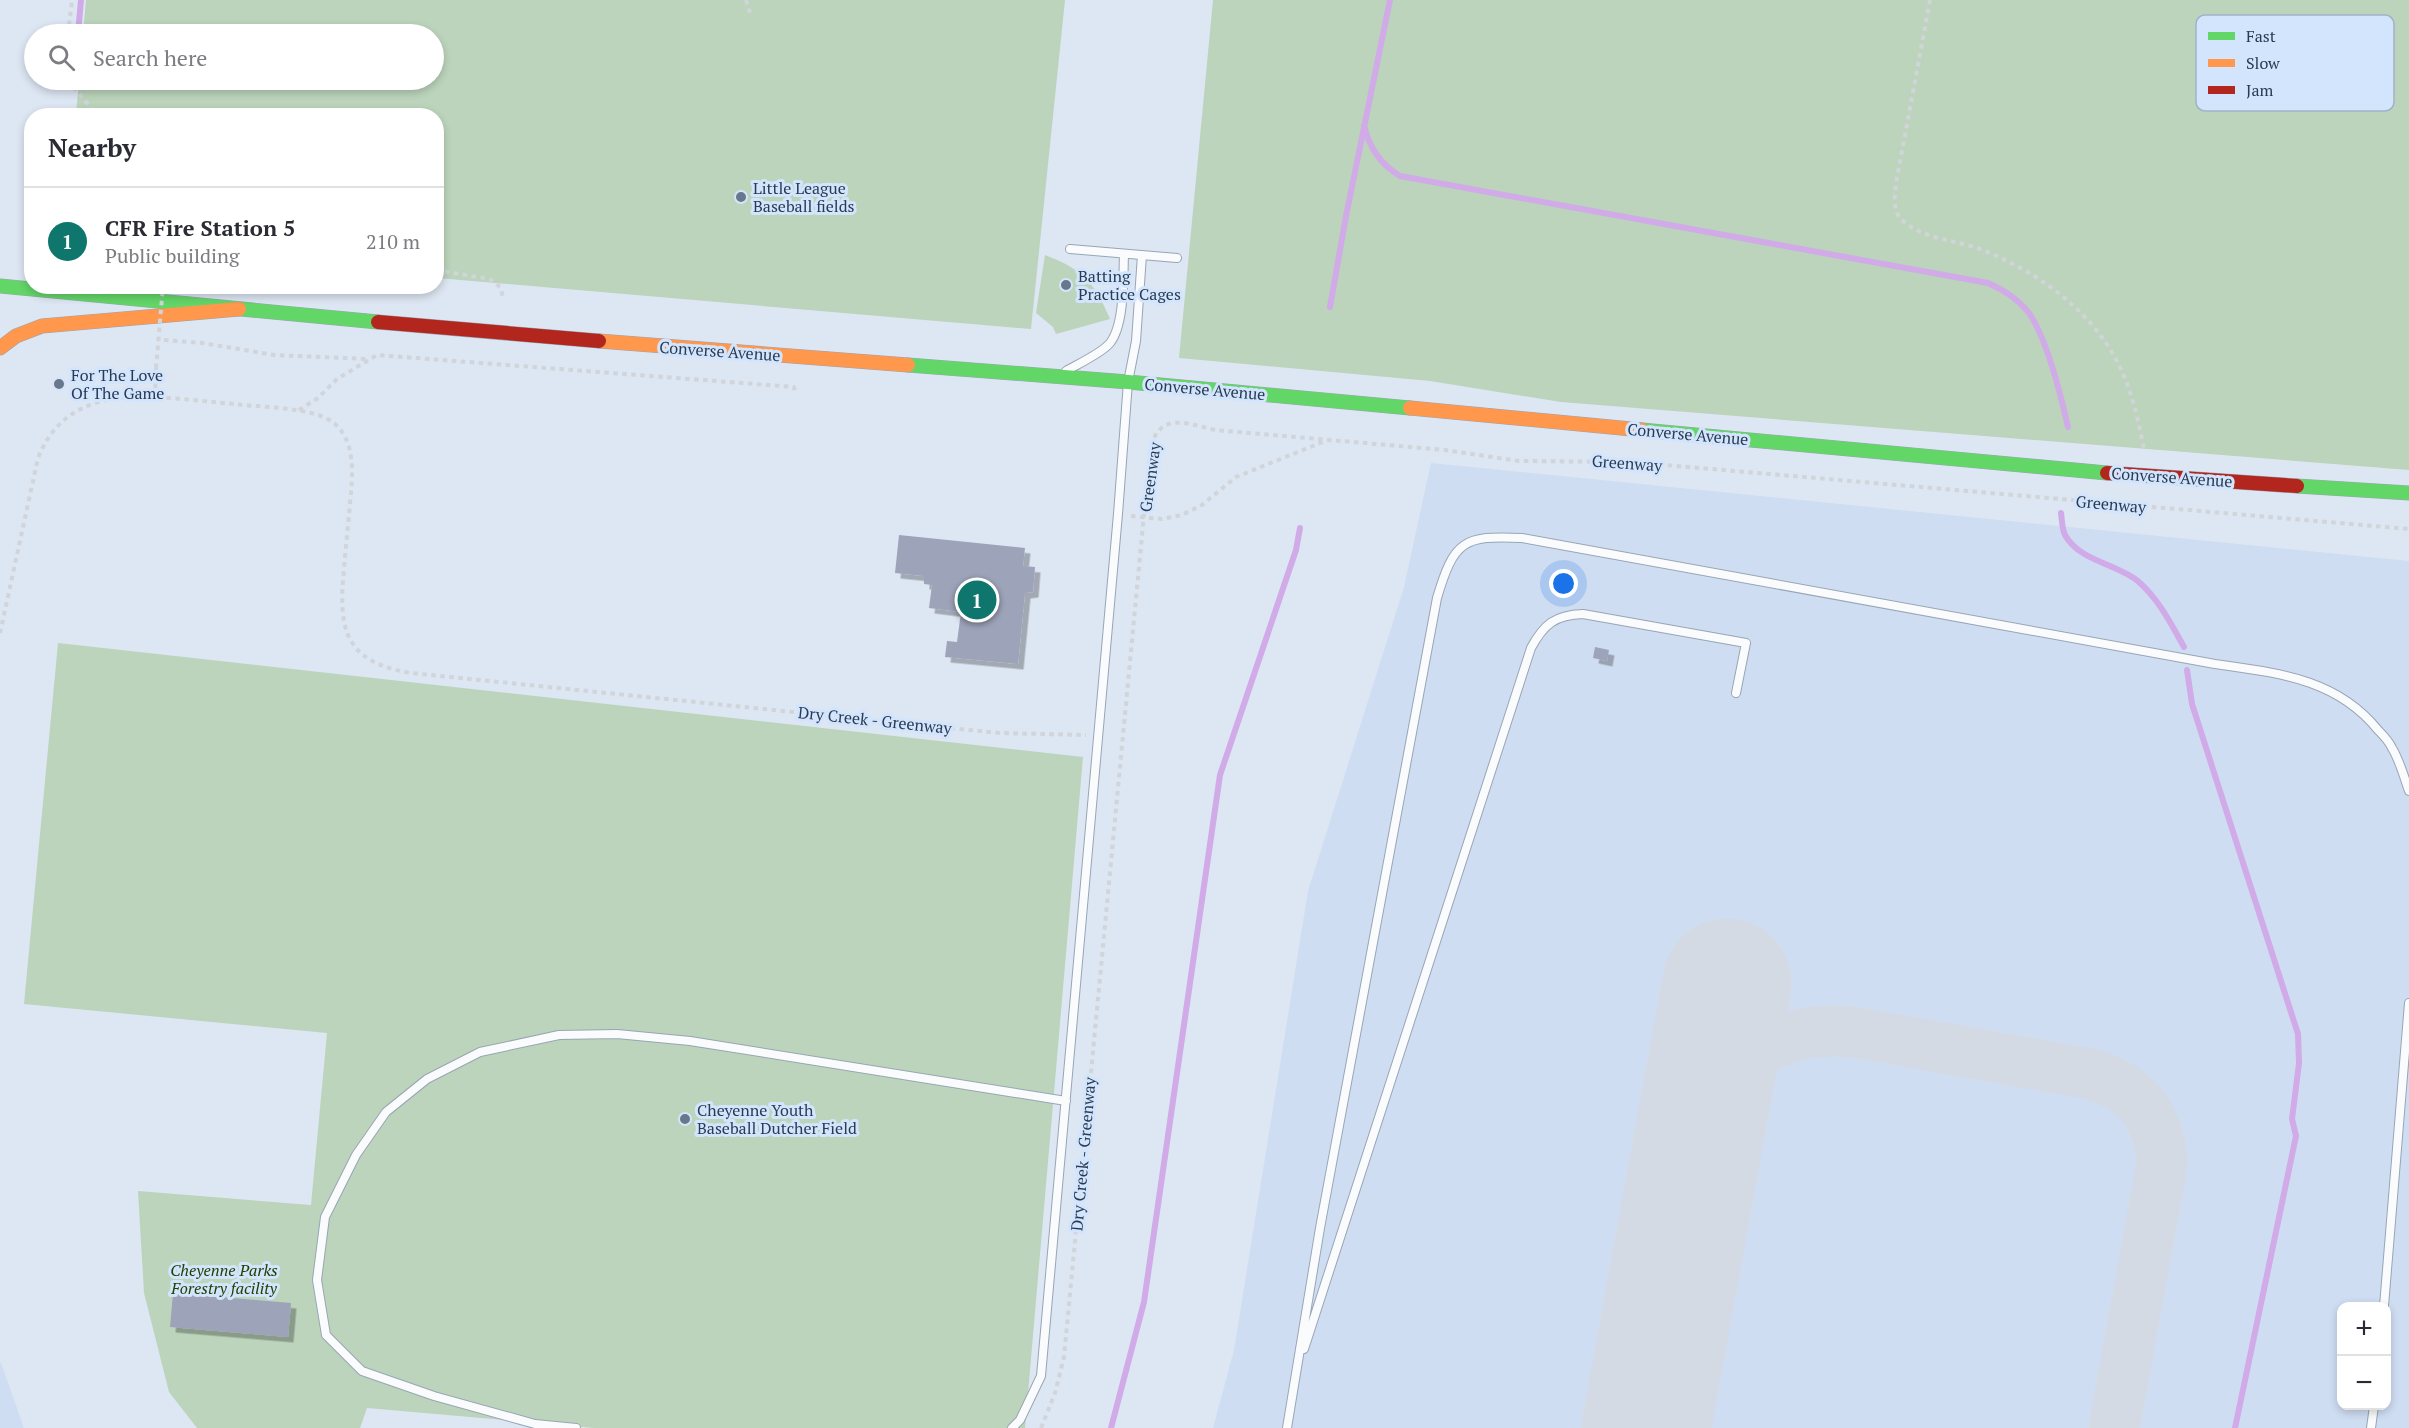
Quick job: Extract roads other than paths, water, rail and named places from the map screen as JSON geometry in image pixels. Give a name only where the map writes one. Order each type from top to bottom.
[{"type":"main road","name":"Converse Avenue","points":[[0,286],[24,288]]},
{"type":"main road","name":"Converse Avenue","points":[[83,294],[499,333],[1128,382],[2151,477],[2409,493]]},
{"type":"main road","points":[[0,348],[11,337],[28,329],[51,323],[72,324],[239,309]]},
{"type":"lane","points":[[1070,249],[1177,258]]},
{"type":"lane","points":[[1056,377],[1111,342],[1118,327],[1124,254]]},
{"type":"lane","points":[[1012,1428],[1020,1420],[1041,1376],[1128,382],[1136,341],[1142,255]]},
{"type":"lane","points":[[1287,1428],[1320,1228],[1437,598],[1445,572],[1453,557],[1460,548],[1473,539],[1488,536],[1522,538],[2215,664],[2271,672],[2308,681],[2342,696],[2370,720],[2392,746],[2409,791]]},
{"type":"lane","points":[[1296,1375],[1531,648],[1539,632],[1552,621],[1567,614],[1583,614],[1746,643],[1736,693]]},
{"type":"lane","points":[[2384,1302],[2409,1003]]},
{"type":"lane","points":[[576,1428],[535,1424],[434,1396],[363,1371],[326,1335],[317,1280],[325,1217],[356,1155],[386,1112],[427,1079],[480,1052],[559,1035],[617,1034],[690,1041],[1066,1101]]},
{"type":"lane","points":[[2371,1428],[2373,1410]]},
{"type":"waterway","points":[[79,24],[81,0]]},
{"type":"waterway","points":[[1330,307],[1390,0]]},
{"type":"waterway","points":[[1364,125],[1376,155],[1400,176],[1988,283],[2015,299],[2025,308],[2036,324],[2053,368],[2068,427]]},
{"type":"waterway","points":[[2061,513],[2064,533],[2072,544],[2090,557],[2139,582],[2159,605],[2184,647]]},
{"type":"waterway","points":[[1111,1428],[1144,1302],[1220,775],[1296,550],[1300,528]]},
{"type":"waterway","points":[[2187,670],[2192,704],[2298,1034],[2299,1063],[2292,1119],[2296,1136],[2235,1428]]},
{"type":"place","name":"Little League Baseball fields","points":[[741,197]]},
{"type":"place","name":"Batting Practice Cages","points":[[1066,285]]},
{"type":"place","name":"For The Love Of The Game","points":[[59,384]]},
{"type":"place","name":"CFR Fire Station 5","points":[[977,600]]},
{"type":"place","name":"Cheyenne Youth Baseball Dutcher Field","points":[[685,1119]]},
{"type":"park label","name":"Cheyenne Parks Forestry facility","points":[[224,1279]]}]
